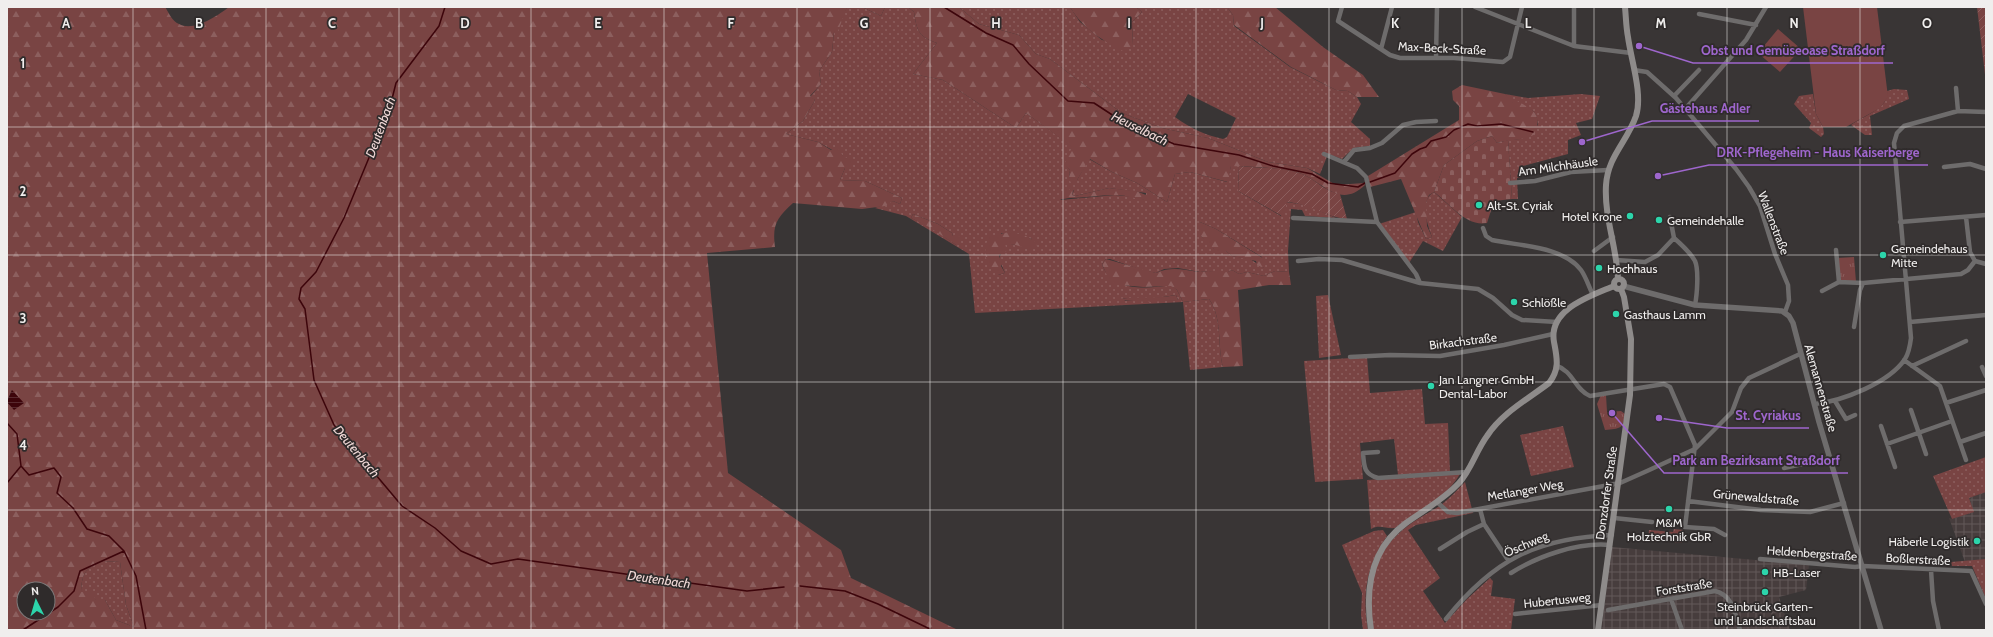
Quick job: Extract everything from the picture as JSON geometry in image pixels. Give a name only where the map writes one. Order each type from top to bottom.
[{"type":"main road","points":[[1614,286],[1617,289],[1622,287],[1622,281],[1618,279],[1606,187],[1608,170],[1613,156],[1629,130],[1636,115],[1638,101],[1625,7]]},
{"type":"main road","points":[[1371,630],[1369,588],[1372,569],[1381,550],[1392,535],[1405,524],[1438,503],[1460,482],[1494,426],[1549,383],[1554,377],[1558,359],[1554,334],[1557,322],[1569,308],[1614,286],[1614,282],[1618,279]]},
{"type":"main road","name":"Donzdorfer Straße","points":[[1598,630],[1620,483],[1631,390],[1630,339],[1626,305],[1622,287]]},
{"type":"street","name":"Max-Beck-Straße","points":[[1342,7],[1338,22],[1380,49],[1400,58],[1436,58],[1503,62],[1510,57],[1522,7]]},
{"type":"street","points":[[1380,49],[1392,7]]},
{"type":"street","points":[[1436,58],[1437,7]]},
{"type":"street","points":[[1475,7],[1574,46],[1631,53]]},
{"type":"street","points":[[1574,7],[1574,46]]},
{"type":"street","points":[[1686,108],[1729,60],[1756,25],[1766,7]]},
{"type":"street","points":[[1699,14],[1756,25]]},
{"type":"street","name":"Wallenstraße","points":[[1634,70],[1647,72],[1686,108],[1740,174],[1760,206],[1775,254],[1788,285],[1789,301],[1785,312]]},
{"type":"street","points":[[1674,96],[1699,70]]},
{"type":"street","points":[[1956,88],[1958,111]]},
{"type":"street","points":[[1815,404],[1835,401],[1857,393],[1874,384],[1888,375],[1904,360],[1909,350],[1911,338],[1910,322],[1894,143],[1897,133],[1904,126],[1958,111],[1986,112]]},
{"type":"street","points":[[1344,162],[1354,150],[1370,148],[1382,143],[1403,125],[1416,122],[1436,121]]},
{"type":"street","points":[[1324,154],[1357,168],[1366,177],[1377,222],[1416,274],[1420,283]]},
{"type":"street","points":[[1944,167],[1970,164],[1986,169]]},
{"type":"street","name":"Am Milchhäusle","points":[[1510,183],[1535,181],[1566,173],[1608,170]]},
{"type":"street","points":[[1900,222],[1986,215]]},
{"type":"street","points":[[1670,217],[1674,238],[1686,249],[1695,262],[1697,295],[1695,305]]},
{"type":"street","points":[[1966,217],[1970,252],[1975,261],[1986,264]]},
{"type":"street","points":[[1293,218],[1377,222]]},
{"type":"street","points":[[1483,228],[1486,236],[1492,240],[1551,252],[1567,258],[1581,270],[1593,295]]},
{"type":"street","points":[[1594,251],[1613,236]]},
{"type":"street","points":[[1616,260],[1645,262],[1658,255],[1674,238]]},
{"type":"street","points":[[1836,250],[1839,282]]},
{"type":"street","points":[[1298,261],[1320,259],[1342,260],[1420,283],[1478,289],[1493,298],[1512,315],[1522,320],[1557,322]]},
{"type":"street","points":[[1822,291],[1839,282],[1863,283],[1965,273],[1975,261]]},
{"type":"street","points":[[1854,327],[1860,290],[1863,283]]},
{"type":"street","points":[[1622,287],[1695,305],[1785,312]]},
{"type":"street","name":"Alemannenstraße","points":[[1785,312],[1793,323],[1800,354],[1830,458],[1882,630]]},
{"type":"street","points":[[1910,322],[1986,315]]},
{"type":"street","name":"Birkachstraße","points":[[1350,357],[1390,355],[1440,356],[1504,346],[1554,334]]},
{"type":"street","points":[[1912,366],[1966,341]]},
{"type":"street","points":[[1695,449],[1732,412],[1741,388],[1750,378],[1800,354]]},
{"type":"street","points":[[1904,360],[1940,386],[1966,460]]},
{"type":"street","points":[[1557,366],[1564,368],[1579,389],[1590,396],[1664,384],[1670,387],[1694,439],[1695,449],[1685,526],[1714,530],[1725,535]]},
{"type":"street","points":[[1982,367],[1986,376]]},
{"type":"street","points":[[1946,404],[1986,390]]},
{"type":"street","points":[[1835,401],[1846,419],[1855,415]]},
{"type":"street","points":[[1911,410],[1926,454]]},
{"type":"street","points":[[1887,444],[1952,421]]},
{"type":"street","points":[[1881,426],[1895,467]]},
{"type":"street","points":[[1960,442],[1986,433]]},
{"type":"street","name":"Metlanger Weg","points":[[1438,503],[1450,513],[1620,483],[1695,449]]},
{"type":"street","points":[[1378,452],[1363,453],[1364,469],[1366,473],[1378,478],[1467,472]]},
{"type":"street","points":[[1784,468],[1830,458]]},
{"type":"street","name":"Grünewaldstraße","points":[[1688,501],[1761,510],[1810,512],[1844,503]]},
{"type":"street","points":[[1480,508],[1484,524],[1508,560]]},
{"type":"street","points":[[1614,518],[1652,522]]},
{"type":"street","points":[[1440,549],[1467,532],[1484,524]]},
{"type":"street","name":"Öschweg","points":[[1446,619],[1476,585],[1508,560],[1554,542],[1612,535]]},
{"type":"street","points":[[1511,573],[1534,560],[1555,553],[1584,546],[1610,545]]},
{"type":"street","name":"Heldenbergstraße","points":[[1760,559],[1855,567],[1863,566]]},
{"type":"street","name":"Boßlerstraße","points":[[1863,566],[1971,571],[1986,604]]},
{"type":"street","points":[[1931,570],[1933,600],[1939,630]]},
{"type":"street","name":"Forststraße","points":[[1608,610],[1715,591],[1723,593],[1733,606],[1740,630]]},
{"type":"street","points":[[1671,599],[1682,630]]},
{"type":"street","name":"Hubertusweg","points":[[1515,614],[1602,605]]},
{"type":"shaded area","points":[[12,390],[24,403],[14,410],[7,402]]},
{"type":"shaded area","points":[[1986,492],[1986,559],[1965,562],[1949,518],[1952,519],[1973,512],[1969,498]]},
{"type":"shaded area","points":[[1612,547],[1809,565],[1806,590],[1779,597],[1790,630],[1601,630]]},
{"type":"green space","points":[[7,7],[165,7],[174,21],[185,26],[191,26],[205,22],[229,7],[847,7],[838,31],[834,32],[832,52],[819,71],[821,84],[810,96],[815,100],[803,121],[786,134],[818,142],[831,150],[838,148],[843,156],[853,161],[853,167],[845,168],[840,180],[865,181],[902,198],[900,204],[893,201],[885,206],[862,209],[793,203],[779,217],[774,233],[775,247],[707,253],[728,473],[841,550],[851,578],[958,630],[7,630],[7,402],[14,409],[12,390],[7,401]],"holes":[[[103,561],[120,562],[126,605],[134,627],[116,620],[105,600],[96,600],[92,592],[81,592],[82,580],[88,569]]]},
{"type":"green space","points":[[847,7],[862,7],[881,16],[885,7],[908,7],[914,12],[916,24],[922,35],[937,43],[913,74],[943,80],[1016,128],[1026,113],[1073,147],[1065,165],[1070,170],[1069,178],[1077,180],[1089,159],[1112,172],[1137,183],[1167,202],[1175,174],[1190,172],[1227,182],[1231,166],[1239,166],[1238,191],[1281,216],[1286,202],[1306,205],[1336,218],[1305,216],[1302,210],[1291,209],[1288,251],[1289,272],[1275,271],[1264,276],[1247,272],[1239,274],[1232,270],[1224,274],[1178,268],[1164,269],[1156,273],[1142,270],[1110,259],[1106,259],[1102,264],[1113,280],[1121,284],[1141,287],[1171,285],[1177,290],[1183,302],[975,313],[969,254],[906,216],[875,208],[893,201],[900,204],[902,198],[865,181],[840,180],[845,168],[843,156],[818,142],[786,134],[803,121],[815,100],[810,97],[821,84],[819,71],[832,52],[834,32]],"holes":[[[1109,188],[1146,193],[1145,200],[1136,197],[1115,195],[1060,200],[1074,190],[1072,195],[1075,196]],[[913,214],[938,224],[952,233],[956,245],[929,226],[911,218]],[[1200,222],[1216,229],[1262,257],[1264,268],[1250,259],[1232,256],[1226,251],[1214,249],[1212,245],[1201,236]],[[1001,233],[1032,239],[1016,245],[1005,243],[999,259]],[[999,259],[1005,273],[998,275]],[[1176,295],[1178,300],[1125,301],[1123,298],[1156,298]]]},
{"type":"green space","points":[[862,7],[885,7],[881,16]]},
{"type":"green space","points":[[908,7],[959,7],[979,24],[1019,35],[1036,54],[1050,59],[1115,108],[1127,115],[1162,128],[1208,138],[1268,162],[1307,168],[1336,185],[1364,183],[1365,185],[1356,192],[1348,195],[1340,194],[1332,192],[1302,174],[1286,170],[1231,166],[1228,182],[1190,172],[1175,174],[1167,202],[1137,183],[1112,172],[1090,159],[1077,180],[1071,183],[1069,178],[1070,170],[1064,165],[1072,147],[1026,113],[1016,128],[943,80],[913,74],[937,43],[922,35],[916,24],[914,12]]},
{"type":"green space","points":[[959,7],[1070,7],[1080,22],[1102,40],[1133,45],[1132,22],[1142,12],[1136,7],[1227,7],[1233,15],[1234,26],[1290,67],[1336,90],[1348,91],[1357,97],[1361,104],[1351,122],[1370,139],[1370,146],[1354,149],[1342,159],[1328,154],[1320,174],[1307,168],[1268,162],[1208,138],[1162,128],[1127,115],[1115,108],[1050,59],[1036,54],[1019,35],[979,24]],"holes":[[[1188,94],[1236,118],[1227,137],[1223,139],[1198,131],[1175,117]]]},
{"type":"green space","points":[[1070,7],[1136,7],[1142,12],[1132,22],[1133,45],[1125,52],[1094,34],[1081,22]]},
{"type":"green space","points":[[1227,7],[1275,7],[1323,47],[1363,75],[1379,97],[1357,97],[1348,91],[1336,90],[1291,67],[1234,25],[1233,15]]},
{"type":"green space","points":[[1803,7],[1877,7],[1888,97],[1880,108],[1846,127],[1823,127],[1816,114]]},
{"type":"green space","points":[[1977,7],[1986,7],[1986,83]]},
{"type":"green space","points":[[1778,29],[1801,49],[1780,72],[1758,53]]},
{"type":"green space","points":[[1462,85],[1505,94],[1513,103],[1517,101],[1535,113],[1538,122],[1537,127],[1535,134],[1522,139],[1497,143],[1492,136],[1477,141],[1444,165],[1434,192],[1429,195],[1426,203],[1427,226],[1432,237],[1426,239],[1401,179],[1370,187],[1368,176],[1459,120],[1459,106],[1453,100],[1452,91]]},
{"type":"green space","points":[[1894,89],[1907,90],[1909,99],[1870,116],[1872,135],[1865,135],[1851,125],[1880,107],[1887,97],[1887,91]]},
{"type":"green space","points":[[1505,94],[1528,98],[1581,94],[1600,96],[1592,119],[1576,123],[1581,135],[1568,140],[1568,154],[1519,167],[1520,178],[1517,178],[1518,199],[1512,199],[1508,140],[1520,139],[1538,125],[1533,111],[1513,103]]},
{"type":"green space","points":[[1813,94],[1816,114],[1823,127],[1824,134],[1821,137],[1809,128],[1811,123],[1794,104],[1799,96]]},
{"type":"green space","points":[[1492,136],[1497,143],[1508,140],[1512,199],[1494,201],[1487,223],[1479,223],[1465,218],[1434,192],[1444,165],[1477,141]]},
{"type":"green space","points":[[1239,166],[1287,170],[1307,176],[1329,190],[1340,194],[1347,219],[1331,216],[1302,205],[1286,202],[1286,209],[1282,216],[1238,191]]},
{"type":"green space","points":[[1074,187],[1072,195],[1075,196],[1109,188],[1136,191],[1151,197],[1151,200],[1142,200],[1119,195],[1058,199],[1061,194]]},
{"type":"green space","points":[[1434,192],[1462,217],[1443,251],[1423,241],[1409,263],[1379,224],[1416,212],[1418,222],[1426,239],[1432,237],[1426,219],[1425,206],[1429,196]]},
{"type":"green space","points":[[913,214],[938,224],[952,233],[953,236],[960,237],[960,241],[956,245],[929,227],[911,218]]},
{"type":"green space","points":[[1200,222],[1216,229],[1266,260],[1264,268],[1257,265],[1256,261],[1232,256],[1226,251],[1218,253],[1201,236],[1198,227]]},
{"type":"green space","points":[[1010,232],[1024,235],[1036,242],[1037,245],[1028,249],[1016,245],[1005,244],[1007,251],[999,255],[999,259],[1003,262],[1001,266],[1005,273],[998,275],[990,267],[986,258],[985,253],[987,242],[989,236]]},
{"type":"green space","points":[[1854,257],[1856,282],[1839,282],[1837,258]]},
{"type":"green space","points":[[1106,259],[1156,273],[1172,269],[1223,273],[1232,270],[1239,274],[1247,272],[1264,276],[1275,271],[1289,272],[1291,285],[1269,285],[1238,290],[1243,366],[1223,367],[1218,324],[1209,299],[1183,302],[1177,290],[1171,286],[1143,287],[1121,285],[1110,282],[1102,264]]},
{"type":"green space","points":[[1176,295],[1178,300],[1150,302],[1117,300],[1124,298]]},
{"type":"green space","points":[[1328,295],[1341,355],[1319,358],[1316,296]]},
{"type":"green space","points":[[1209,299],[1218,324],[1223,367],[1190,370],[1183,302]]},
{"type":"green space","points":[[1367,357],[1370,393],[1422,389],[1425,424],[1448,423],[1450,472],[1398,475],[1394,439],[1360,443],[1363,479],[1315,482],[1304,361]]},
{"type":"green space","points":[[1601,395],[1606,395],[1607,412],[1621,411],[1625,414],[1622,426],[1605,430],[1597,404]]},
{"type":"green space","points":[[1563,426],[1574,467],[1531,476],[1520,435]]},
{"type":"green space","points":[[1986,457],[1986,492],[1969,498],[1974,512],[1952,519],[1933,476]]},
{"type":"green space","points":[[1460,474],[1447,491],[1439,498],[1395,528],[1380,527],[1371,529],[1367,480]]},
{"type":"green space","points":[[1465,482],[1473,513],[1416,525],[1408,530],[1440,578],[1423,591],[1445,623],[1467,599],[1490,578],[1493,581],[1491,596],[1515,599],[1511,630],[1373,630],[1371,601],[1372,587],[1378,562],[1385,550],[1393,539],[1405,528],[1441,505]]},
{"type":"green space","points":[[1674,529],[1683,530],[1682,543],[1648,539],[1649,530],[1673,532]]},
{"type":"green space","points":[[1383,530],[1387,536],[1374,558],[1367,581],[1365,605],[1368,630],[1363,630],[1361,615],[1362,593],[1342,545],[1374,531]]},
{"type":"green space","points":[[1986,559],[1986,599],[1972,566],[1952,566],[1951,562]]},
{"type":"green space","points":[[103,561],[120,562],[126,605],[134,627],[116,620],[105,600],[96,600],[81,592],[82,580],[88,569]]},
{"type":"waterway","name":"Deutenbach","points":[[445,7],[439,26],[396,83],[390,107],[344,218],[316,272],[301,288],[299,299],[305,309],[314,380],[334,425],[402,506],[435,528],[461,551],[491,564],[518,559],[747,591],[784,587]]},
{"type":"waterway","name":"Heuselbach","points":[[944,7],[986,33],[1013,45],[1029,64],[1068,101],[1094,103],[1120,120],[1174,144],[1239,155],[1273,166],[1312,174],[1328,183],[1358,187],[1365,183]]},
{"type":"waterway","name":"Heuselbach","points":[[1370,182],[1395,173],[1412,154],[1426,147],[1431,141],[1446,137],[1454,130],[1468,124],[1477,126],[1501,124],[1533,132]]},
{"type":"waterway","points":[[7,423],[17,434],[21,466],[29,475],[54,468],[61,477],[57,493],[73,508],[87,529],[109,536],[124,551],[136,576],[146,630]]},
{"type":"waterway","points":[[7,483],[21,466]]},
{"type":"waterway","points":[[23,630],[58,607],[74,591],[80,571],[124,551]]},
{"type":"waterway","name":"Deutenbach","points":[[800,586],[845,591],[878,604],[932,630]]},
{"type":"place","name":"Obst und Gemüseoase Straßdorf","points":[[1639,46]]},
{"type":"place","name":"Gästehaus Adler","points":[[1582,142]]},
{"type":"place","name":"DRK-Pflegeheim - Haus Kaiserberge","points":[[1658,176]]},
{"type":"place","name":"Alt-St. Cyriak","points":[[1479,205]]},
{"type":"place","name":"Hotel Krone","points":[[1630,216]]},
{"type":"place","name":"Gemeindehalle","points":[[1659,220]]},
{"type":"place","name":"Gemeindehaus Mitte","points":[[1883,255]]},
{"type":"place","name":"Hochhaus","points":[[1599,268]]},
{"type":"place","name":"Schlößle","points":[[1514,302]]},
{"type":"place","name":"Gasthaus Lamm","points":[[1616,314]]},
{"type":"place","name":"Jan Langner GmbH Dental-Labor","points":[[1431,386]]},
{"type":"place","name":"Park am Bezirksamt Straßdorf","points":[[1612,413]]},
{"type":"place","name":"St. Cyriakus","points":[[1659,418]]},
{"type":"place","name":"M&M Holztechnik GbR","points":[[1669,509]]},
{"type":"place","name":"Häberle Logistik","points":[[1977,541]]},
{"type":"place","name":"HB-Laser","points":[[1765,572]]},
{"type":"place","name":"Steinbrück Garten- und Landschaftsbau","points":[[1765,592]]}]
